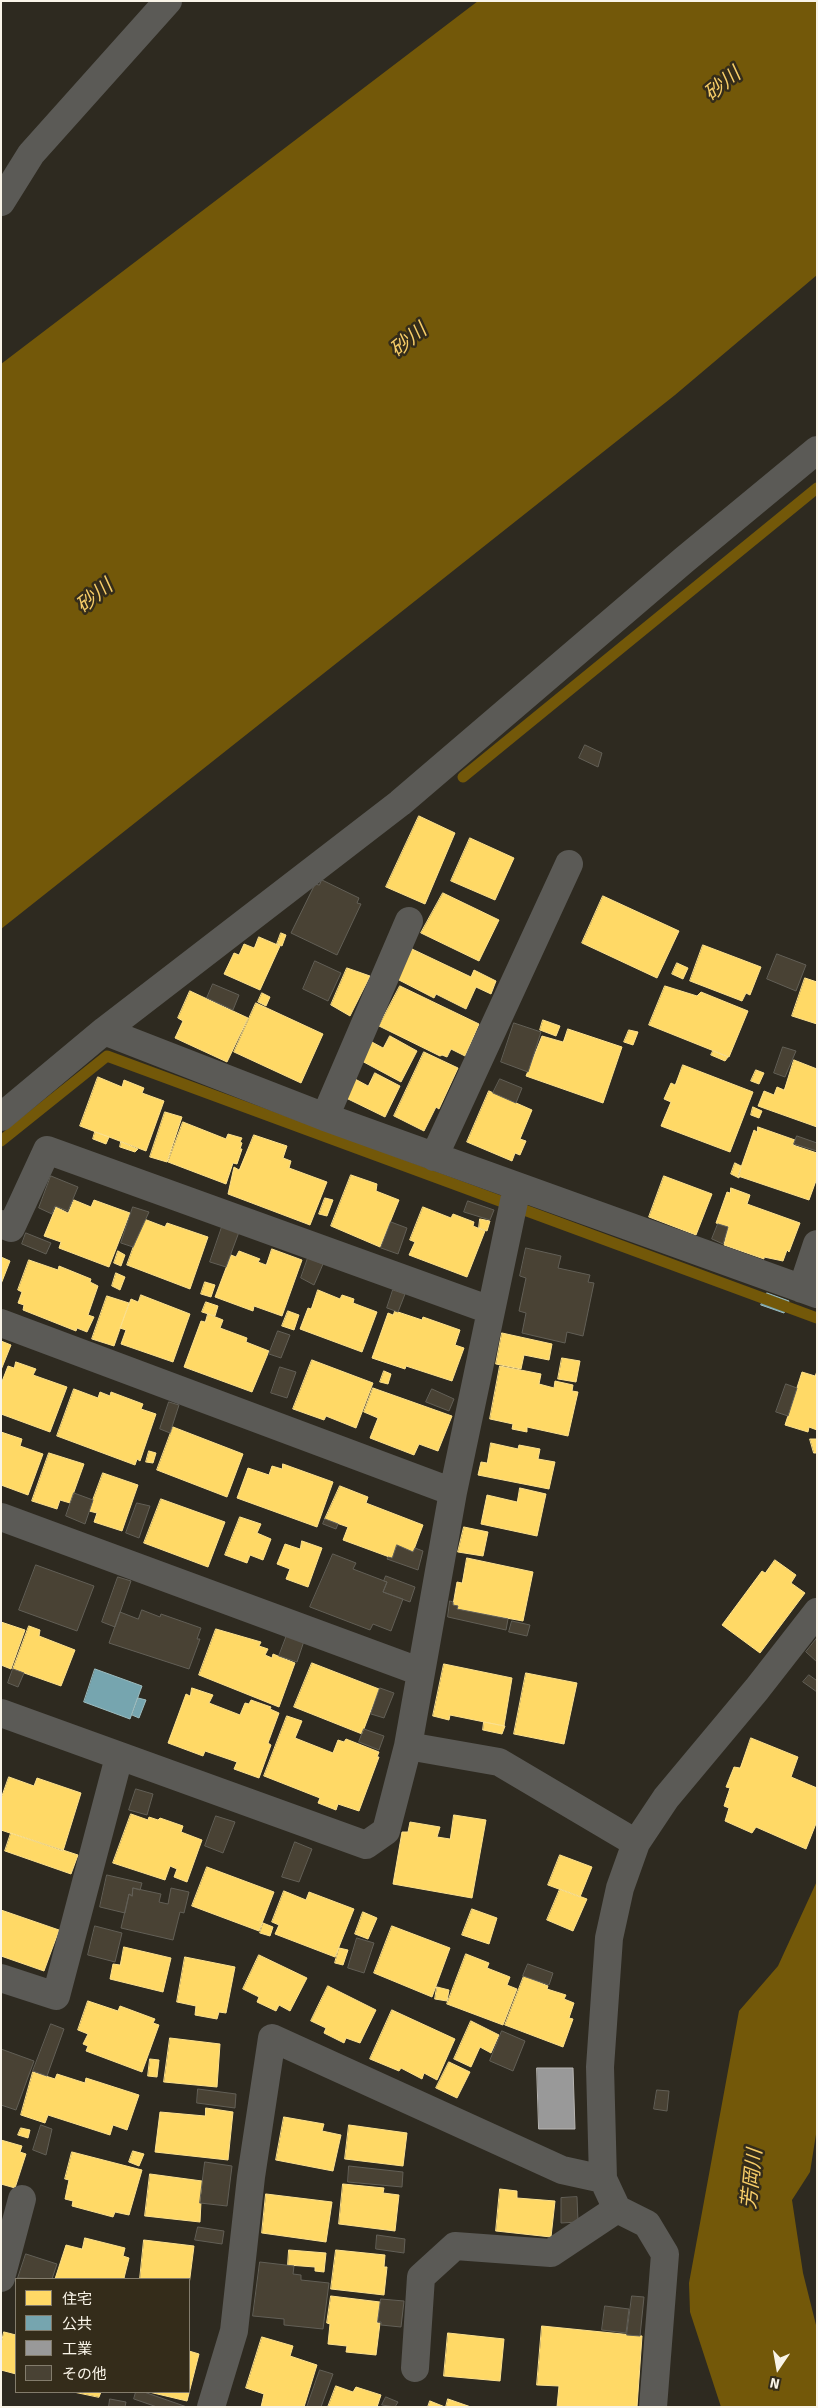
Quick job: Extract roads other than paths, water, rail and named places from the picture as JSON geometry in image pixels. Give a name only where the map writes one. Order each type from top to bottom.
[{"type":"street","points":[[1,202],[31,154],[168,1]]},
{"type":"street","points":[[1,1117],[104,1031],[400,803],[684,560],[817,450]]},
{"type":"street","points":[[434,1157],[568,864]]},
{"type":"street","points":[[325,1117],[408,921]]},
{"type":"street","points":[[104,1031],[325,1117],[434,1157],[514,1200],[809,1291],[817,1244]]},
{"type":"street","points":[[1,1224],[11,1228],[47,1150],[490,1310]]},
{"type":"street","points":[[1,1713],[366,1845],[386,1831],[408,1746],[452,1492],[514,1200]]},
{"type":"street","points":[[1,1323],[452,1492]]},
{"type":"street","points":[[1,1517],[421,1672]]},
{"type":"street","points":[[653,2407],[665,2254],[646,2224],[617,2209],[603,2179],[600,2067],[609,1938],[620,1888],[636,1844],[666,1798],[757,1689],[817,1612]]},
{"type":"street","points":[[408,1746],[498,1762],[636,1844]]},
{"type":"street","points":[[1,1978],[56,1996],[119,1757]]},
{"type":"street","points":[[211,2407],[234,2331],[251,2176],[272,2038],[562,2170],[603,2179]]},
{"type":"street","points":[[1,2278],[22,2199]]},
{"type":"street","points":[[415,2368],[421,2277],[455,2246],[551,2253],[617,2209]]},
{"type":"water","name":"砂川","points":[[478,1],[817,1],[817,275],[675,395],[1,929],[1,364]]},
{"type":"water","name":"芳岡川","points":[[817,1881],[817,2128],[810,2172],[792,2200],[803,2273],[817,2329],[817,2407],[721,2407],[690,2312],[689,2283],[739,2011],[778,1966]]},
{"type":"waterway","points":[[463,777],[817,488]]},
{"type":"waterway","points":[[1,1141],[107,1056],[817,1318]]}]
